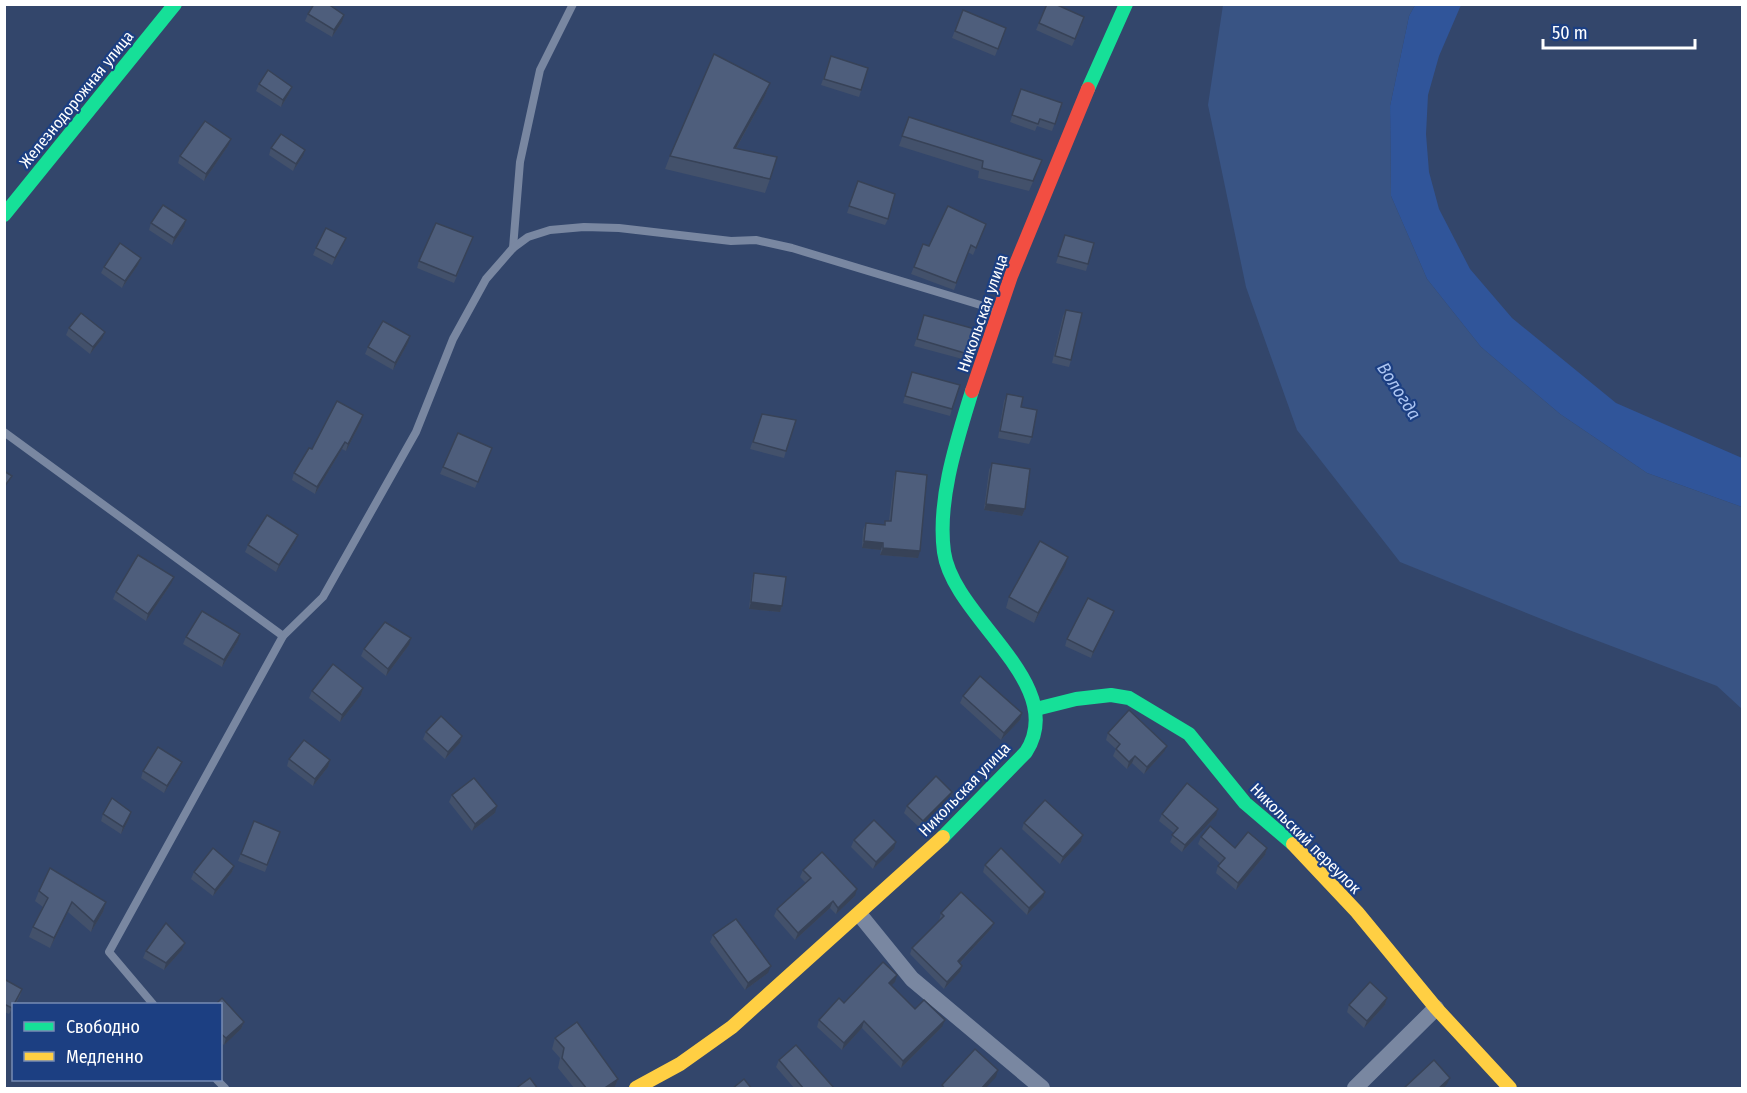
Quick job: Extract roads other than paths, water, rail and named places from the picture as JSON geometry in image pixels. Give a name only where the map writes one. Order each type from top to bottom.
[{"type":"street","name":"Железнодорожная улица","points":[[4,215],[175,4]]},
{"type":"street","name":"Никольская улица","points":[[636,1089],[666,1074],[723,1034],[860,915],[1011,768],[1034,738],[1036,709],[1026,681],[959,592],[944,557],[944,508],[957,440],[997,310],[1067,139],[1126,4]]},
{"type":"street","name":"Никольский переулок","points":[[1036,709],[1076,699],[1111,695],[1129,698],[1189,734],[1245,803],[1296,848],[1357,912],[1436,1008],[1510,1089]]},
{"type":"street","points":[[860,915],[912,979],[1042,1089]]},
{"type":"street","points":[[1354,1089],[1436,1008]]},
{"type":"lane","points":[[513,248],[520,162],[540,70],[573,4]]},
{"type":"lane","points":[[151,1003],[109,952],[283,636],[323,597],[416,432],[453,339],[468,308],[486,279],[513,248],[528,237],[550,230],[584,227],[619,228],[731,241],[756,240],[792,248],[997,310]]},
{"type":"lane","points":[[4,432],[283,636]]},
{"type":"water","name":"Вологда","points":[[1223,5],[1415,5],[1409,16],[1390,106],[1391,196],[1427,279],[1481,347],[1560,414],[1647,473],[1742,507],[1742,709],[1717,686],[1400,562],[1297,430],[1246,287],[1208,105]]}]
